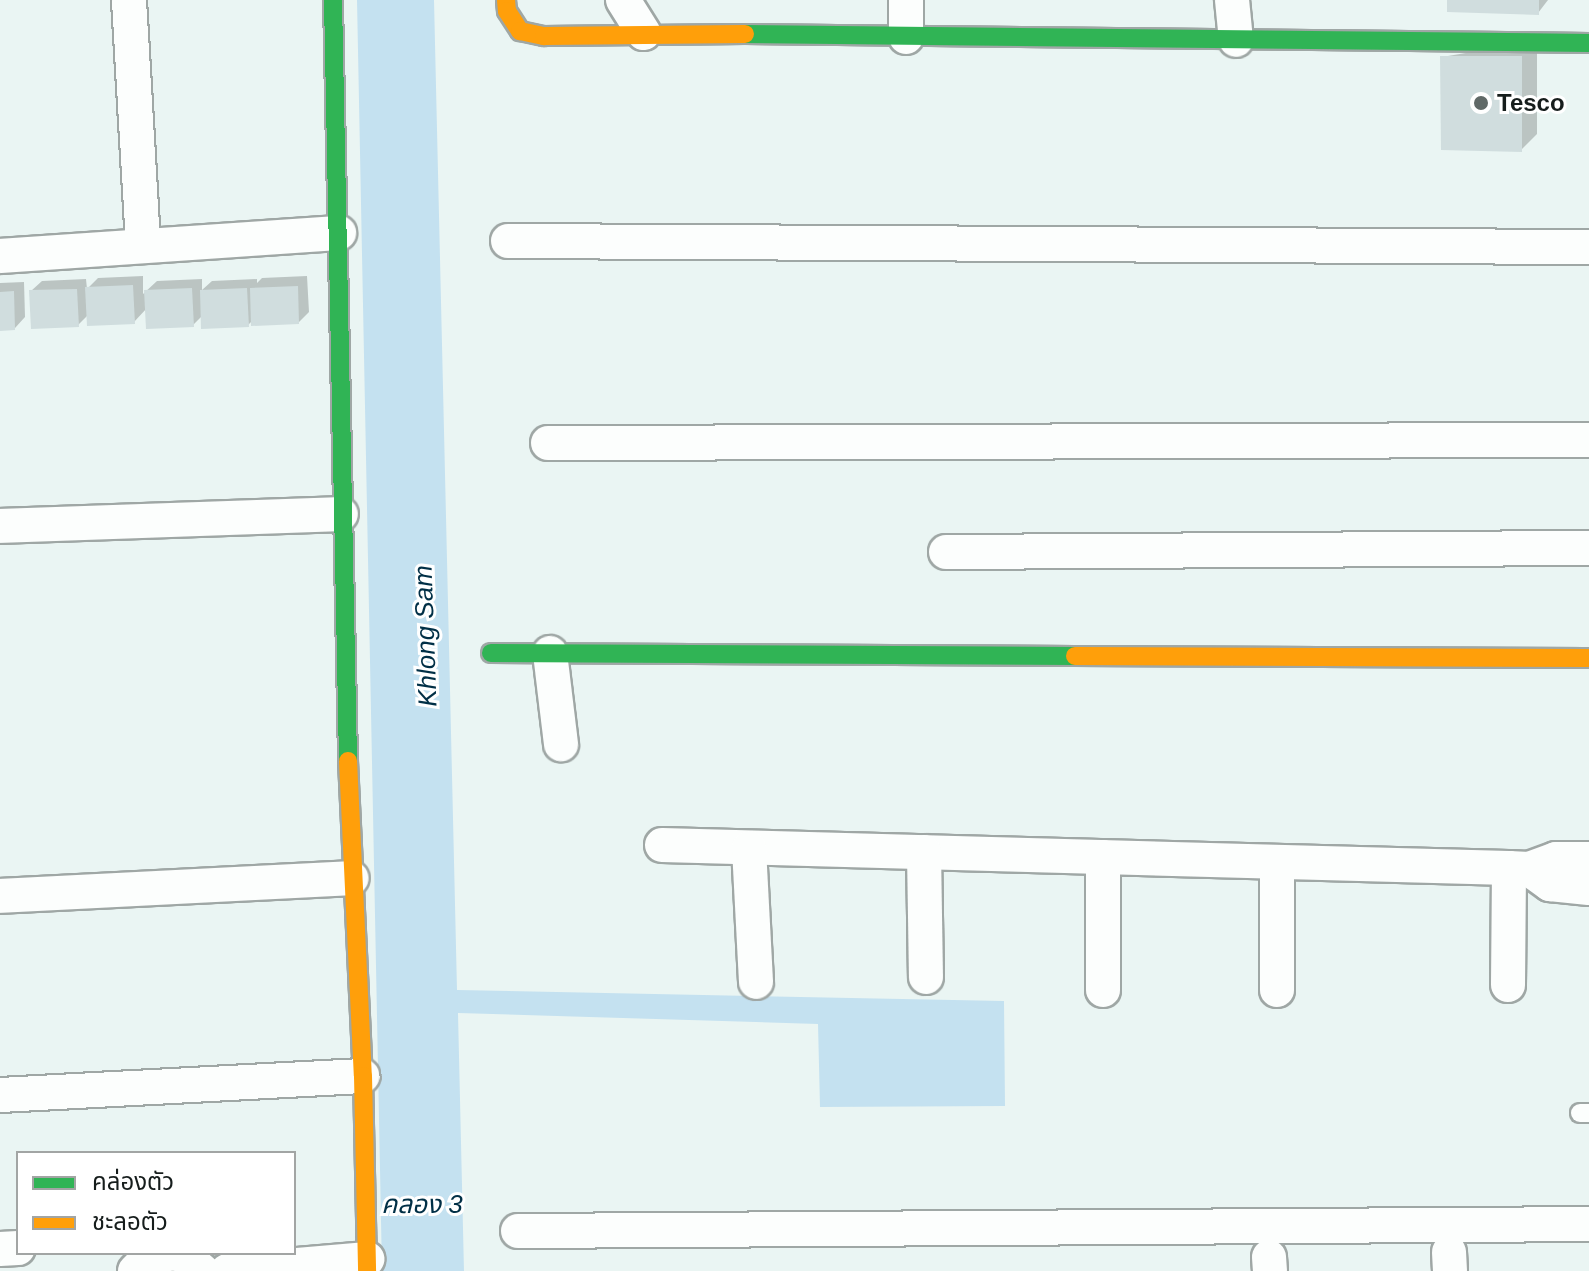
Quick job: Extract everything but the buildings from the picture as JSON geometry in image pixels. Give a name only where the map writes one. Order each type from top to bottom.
[{"type":"street","points":[[129,0],[143,244]]},
{"type":"street","points":[[227,1271],[367,1265],[363,1076],[352,878],[341,514],[333,0]]},
{"type":"street","points":[[506,0],[507,11],[520,31],[544,36],[644,33],[1589,43]]},
{"type":"street","points":[[623,0],[644,33]]},
{"type":"street","points":[[906,0],[906,37]]},
{"type":"street","points":[[1232,0],[1236,40]]},
{"type":"street","points":[[0,256],[339,233]]},
{"type":"street","points":[[508,241],[1589,247]]},
{"type":"street","points":[[548,443],[1589,440]]},
{"type":"street","points":[[0,526],[341,514]]},
{"type":"street","points":[[946,552],[1589,548]]},
{"type":"street","points":[[491,653],[1589,658]]},
{"type":"street","points":[[550,653],[561,744]]},
{"type":"street","points":[[662,845],[1519,868],[1556,859],[1589,859]]},
{"type":"street","points":[[749,848],[756,982]]},
{"type":"street","points":[[924,852],[926,977]]},
{"type":"street","points":[[1103,857],[1103,990]]},
{"type":"street","points":[[1277,862],[1277,990]]},
{"type":"street","points":[[1519,868],[1550,884],[1589,888]]},
{"type":"street","points":[[1508,985],[1519,868]]},
{"type":"street","points":[[0,896],[352,878]]},
{"type":"street","points":[[0,1095],[363,1076]]},
{"type":"street","points":[[518,1231],[1589,1224]]},
{"type":"street","points":[[135,1271],[147,1259],[157,1255]]},
{"type":"street","points":[[172,1255],[185,1256],[202,1271]]},
{"type":"water","name":"คลอง 3","points":[[357,0],[434,0],[457,990],[1004,1001],[1005,1106],[820,1107],[818,1024],[458,1013],[464,1271],[382,1271]]},
{"type":"traffic: fast","points":[[333,0],[348,761]]},
{"type":"traffic: fast","points":[[745,34],[1589,43]]},
{"type":"traffic: fast","points":[[491,653],[1075,656]]},
{"type":"traffic: slow","points":[[506,0],[507,11],[520,31],[544,36],[745,34]]},
{"type":"traffic: slow","points":[[1075,656],[1589,658]]},
{"type":"traffic: slow","points":[[348,761],[363,1076],[367,1271]]},
{"type":"place","name":"Tesco","points":[[1481,103]]},
{"type":"water label","name":"Khlong Sam","points":[[426,636]]}]
